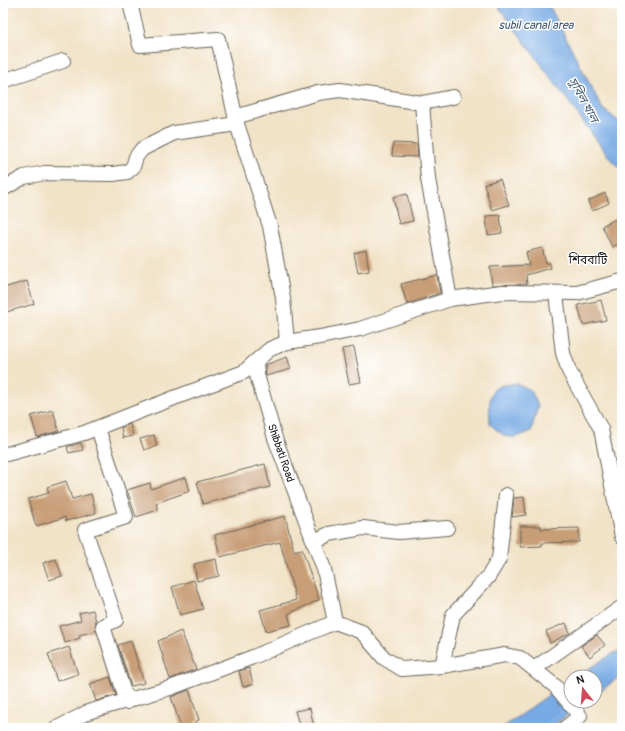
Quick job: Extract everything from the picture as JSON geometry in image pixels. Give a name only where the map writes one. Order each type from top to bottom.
[{"type":"street","points":[[130,3],[140,46],[218,40],[236,120],[270,226],[283,298],[287,342]]},
{"type":"street","points":[[3,81],[63,61]]},
{"type":"street","points":[[3,189],[24,177],[45,173],[112,174],[127,172],[133,168],[136,157],[142,149],[174,134],[236,120],[318,93],[340,90],[422,103],[453,97]]},
{"type":"street","points":[[422,103],[428,179],[450,299]]},
{"type":"street","points":[[3,456],[84,433],[244,372],[270,349],[287,342],[360,329],[450,299],[502,292],[556,294],[577,293],[622,281]]},
{"type":"street","points":[[556,294],[563,353],[569,371],[601,430],[622,537]]},
{"type":"street","name":"Shibbati Road","points":[[256,361],[257,375],[275,438],[324,569],[335,622]]},
{"type":"street","points":[[98,428],[126,517],[85,530],[116,620],[103,626],[127,702]]},
{"type":"street","points":[[442,666],[452,615],[488,577],[499,559],[506,495]]},
{"type":"street","points":[[313,542],[329,534],[364,528],[400,532],[447,528]]},
{"type":"street","points":[[534,668],[622,608]]},
{"type":"street","points":[[57,728],[88,712],[127,702],[170,688],[253,657],[335,622],[362,632],[384,658],[402,669],[442,666],[505,655],[520,658],[555,686],[580,716],[565,728]]},
{"type":"water","name":"subil canal area","points":[[496,3],[548,3],[602,108],[622,124],[622,171],[609,157]]},
{"type":"water","points":[[516,383],[531,390],[538,406],[531,431],[518,436],[509,437],[500,433],[490,424],[489,408],[491,397],[496,388],[502,385]]},
{"type":"water","points":[[622,651],[622,675],[603,689],[603,669],[588,669],[614,653]]},
{"type":"water","points":[[563,685],[563,709],[576,709],[549,728],[502,728]]},
{"type":"building","points":[[393,143],[417,144],[418,157],[392,156]]},
{"type":"building","points":[[500,179],[509,205],[492,210],[484,184]]},
{"type":"building","points":[[605,193],[609,203],[592,211],[588,201]]},
{"type":"building","points":[[407,194],[413,221],[399,224],[393,197]]},
{"type":"building","points":[[500,215],[502,233],[488,235],[486,216]]},
{"type":"building","points":[[615,219],[622,234],[622,242],[612,247],[602,226]]},
{"type":"building","points":[[542,248],[546,263],[550,263],[551,268],[526,275],[527,284],[492,285],[490,267],[529,265],[526,252]]},
{"type":"building","points":[[366,250],[369,271],[358,273],[354,253]]},
{"type":"building","points":[[437,275],[440,293],[407,304],[401,284]]},
{"type":"building","points":[[27,281],[34,304],[3,313],[3,288]]},
{"type":"building","points":[[601,300],[606,320],[583,325],[578,305]]},
{"type":"building","points":[[354,347],[361,382],[349,384],[342,349]]},
{"type":"building","points":[[287,357],[291,369],[266,376],[265,365]]},
{"type":"building","points":[[53,410],[59,431],[37,437],[31,416]]},
{"type":"building","points":[[130,424],[133,436],[123,438],[121,428]]},
{"type":"building","points":[[154,435],[157,446],[144,450],[140,439]]},
{"type":"building","points":[[81,443],[83,450],[69,453],[67,447]]},
{"type":"building","points":[[265,464],[270,487],[203,504],[197,482]]},
{"type":"building","points":[[186,477],[190,491],[156,503],[158,510],[136,517],[127,490],[150,483],[151,489]]},
{"type":"building","points":[[66,481],[72,499],[91,494],[96,513],[66,521],[65,517],[36,526],[28,499],[49,493],[47,487]]},
{"type":"building","points":[[524,497],[526,515],[512,517],[514,498]]},
{"type":"building","points":[[285,516],[294,551],[302,549],[319,600],[288,614],[291,625],[266,631],[260,610],[296,600],[280,542],[220,557],[215,535]]},
{"type":"building","points":[[520,526],[541,526],[541,529],[579,528],[579,542],[542,543],[542,546],[520,547]]},
{"type":"building","points":[[56,559],[62,576],[49,580],[43,563]]},
{"type":"building","points":[[216,559],[219,576],[197,581],[194,564]]},
{"type":"building","points":[[194,580],[203,609],[180,615],[172,587]]},
{"type":"building","points":[[93,610],[96,621],[96,631],[79,635],[80,638],[65,643],[59,626],[81,620],[79,613]]},
{"type":"building","points":[[566,623],[570,633],[550,643],[546,631]]},
{"type":"building","points":[[181,631],[196,669],[170,679],[158,641]]},
{"type":"building","points":[[597,635],[605,645],[590,657],[581,646]]},
{"type":"building","points":[[131,641],[144,683],[131,686],[118,645]]},
{"type":"building","points":[[69,647],[78,674],[57,681],[48,654]]},
{"type":"building","points":[[249,668],[253,684],[243,687],[239,671]]},
{"type":"building","points":[[110,677],[116,695],[96,701],[90,684]]},
{"type":"building","points":[[189,690],[199,720],[195,722],[197,728],[181,728],[171,697]]},
{"type":"building","points":[[310,708],[314,728],[300,728],[295,711]]},
{"type":"district","name":"শিববাটি","points":[[588,260]]},
{"type":"water label","name":"সুবিল খাল","points":[[583,100]]}]
